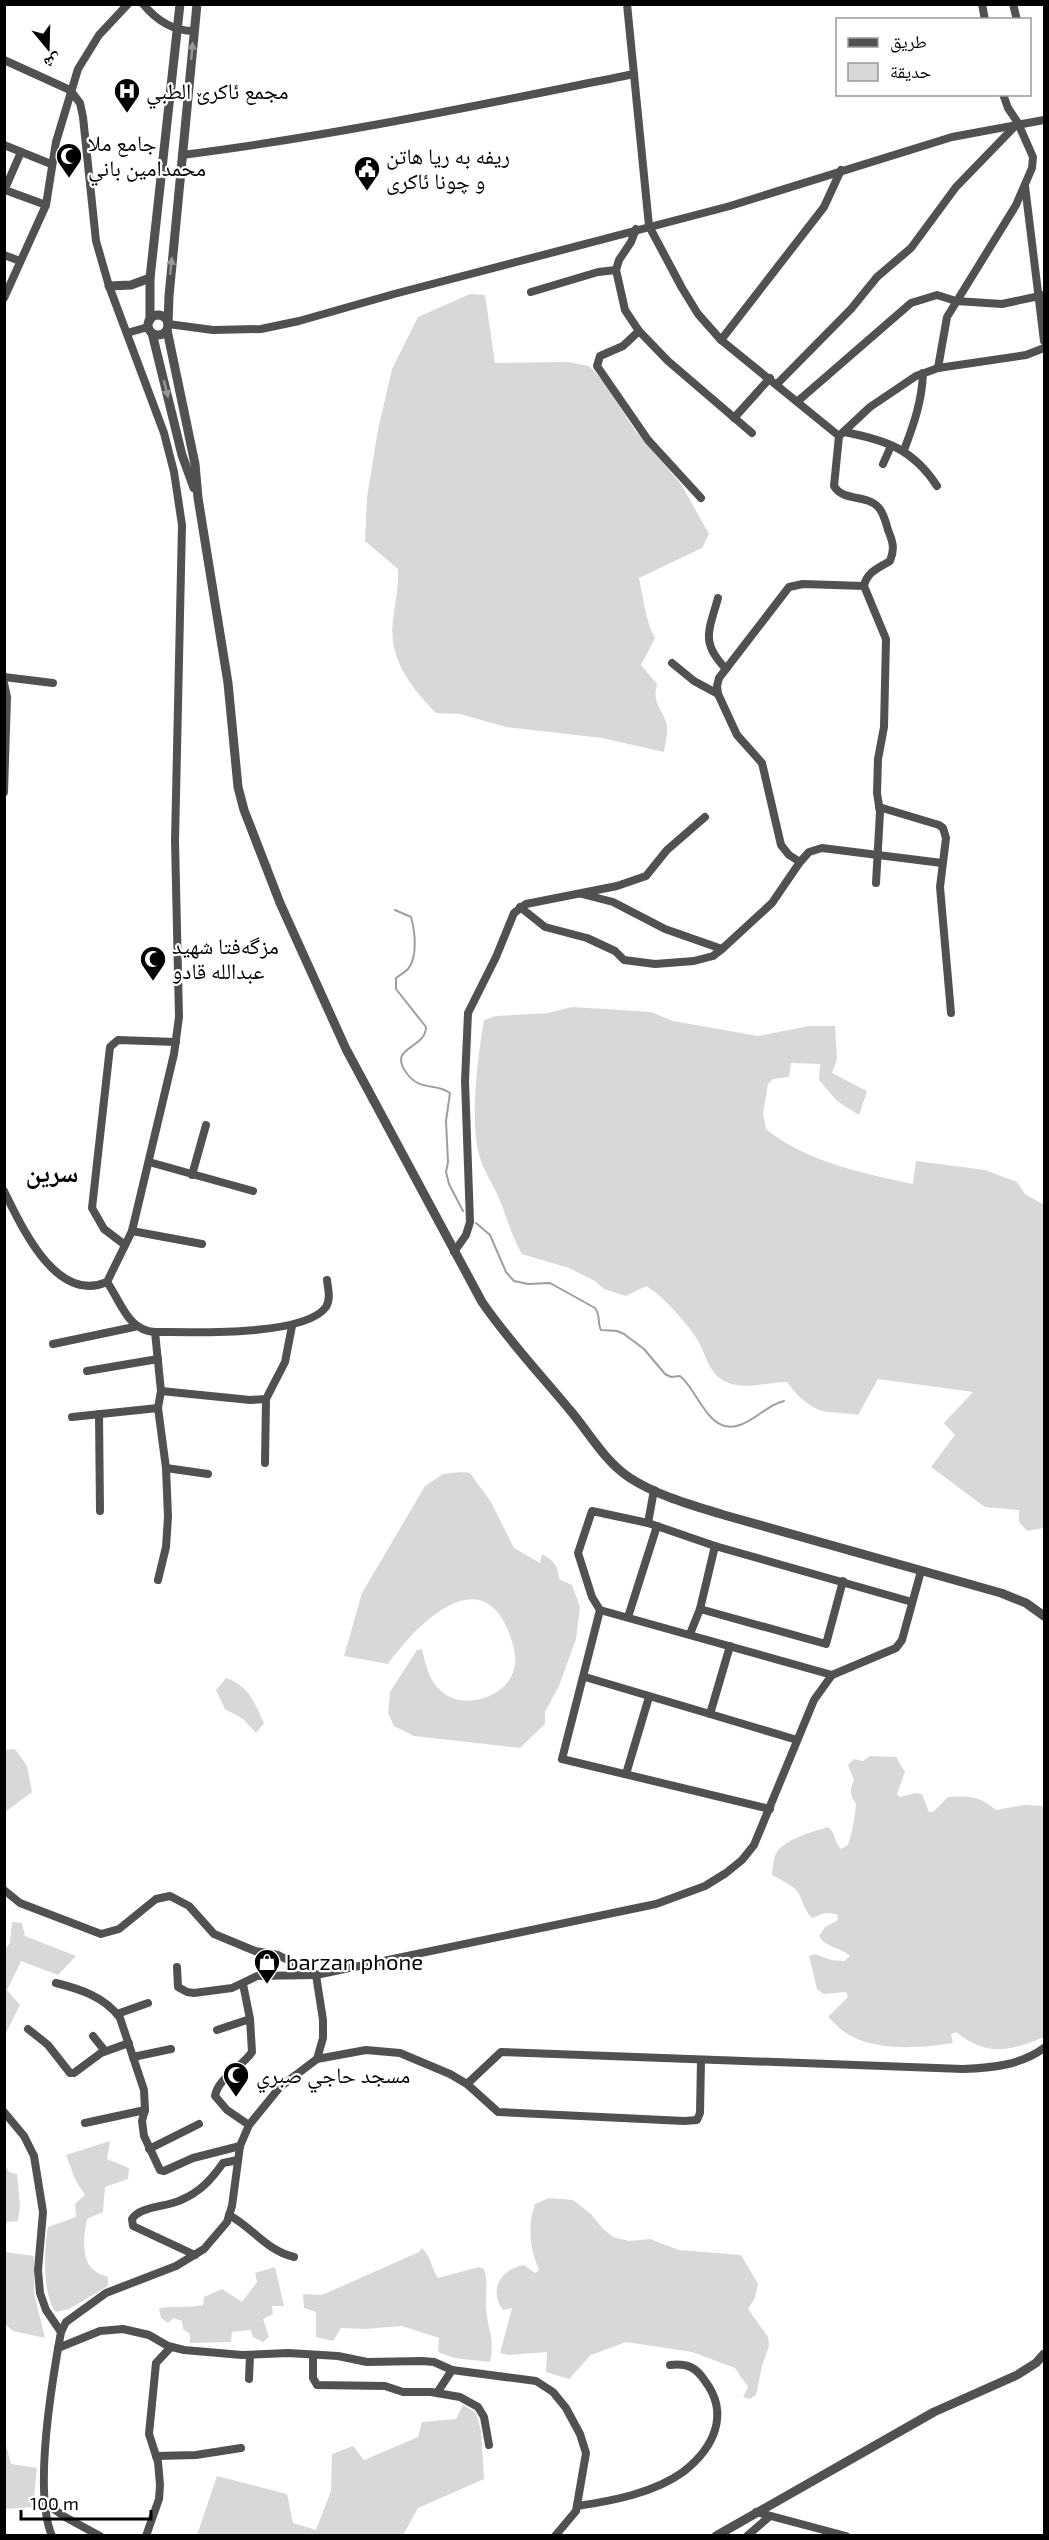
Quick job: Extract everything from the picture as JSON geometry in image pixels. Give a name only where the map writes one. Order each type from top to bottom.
[{"type":"street","points":[[4,298],[46,205],[51,164],[70,90],[86,54],[99,35],[128,4]]},
{"type":"street","points":[[143,4],[161,21],[177,31],[194,31]]},
{"type":"street","points":[[180,4],[150,278],[150,327],[182,455],[198,498]]},
{"type":"street","points":[[127,333],[150,327],[162,334],[167,327],[197,4]]},
{"type":"street","points":[[627,4],[649,226],[682,288],[699,314],[721,340],[798,401],[841,434],[864,436],[904,450],[922,465],[938,486]]},
{"type":"street","points":[[4,60],[70,90],[80,103],[96,241],[109,286],[164,433],[174,472],[182,525],[175,840],[180,985],[176,1042],[132,1231],[107,1282],[98,1286],[70,1281],[52,1268],[31,1244],[4,1191]]},
{"type":"street","points":[[182,155],[261,145],[371,126],[634,74]]},
{"type":"street","points":[[938,368],[947,317],[1017,204],[1032,168],[1033,157],[1004,96]]},
{"type":"street","points":[[167,327],[213,330],[261,329],[299,321],[730,206],[952,137],[1044,120]]},
{"type":"street","points":[[734,418],[852,309],[877,277],[910,248],[956,187],[1018,123]]},
{"type":"street","points":[[4,145],[51,164]]},
{"type":"street","points":[[21,152],[5,190],[46,205]]},
{"type":"street","points":[[721,340],[824,207],[841,170]]},
{"type":"street","points":[[1025,185],[1041,295],[1044,341]]},
{"type":"street","points":[[636,230],[616,270],[625,310],[639,332],[668,362],[752,433]]},
{"type":"street","points":[[4,255],[20,261]]},
{"type":"street","points":[[531,292],[597,272],[616,270]]},
{"type":"street","points":[[109,286],[131,285],[150,278]]},
{"type":"street","points":[[798,401],[911,303],[937,295],[956,301],[1002,304],[1041,295]]},
{"type":"street","points":[[150,327],[154,316],[161,315],[166,319],[195,464],[198,498],[228,683],[238,787],[244,810],[280,903],[346,1049],[454,1252],[500,1329],[571,1410],[599,1448],[627,1476],[654,1490],[724,1515],[1001,1593],[1026,1604],[1044,1616]]},
{"type":"street","points":[[639,332],[623,346],[600,356],[597,366],[648,440],[701,498]]},
{"type":"street","points":[[876,883],[878,759],[884,727],[886,639],[864,586],[871,572],[890,561],[894,544],[881,510],[875,504],[837,492],[834,486],[841,434],[896,387],[923,373],[938,368],[1026,355],[1044,348]]},
{"type":"street","points":[[904,450],[918,412],[923,373]]},
{"type":"street","points":[[883,464],[891,446]]},
{"type":"street","points":[[800,862],[789,855],[782,845],[762,764],[737,735],[718,694],[717,686],[726,669],[789,587],[803,584],[864,586]]},
{"type":"street","points":[[718,598],[708,644],[711,652],[726,669]]},
{"type":"street","points":[[672,663],[694,681],[718,694]]},
{"type":"street","points":[[4,677],[53,683]]},
{"type":"street","points":[[4,683],[8,697],[4,792]]},
{"type":"street","points":[[879,807],[943,828],[946,838],[940,887],[951,1013]]},
{"type":"street","points":[[454,1252],[466,1235],[470,1222],[465,1081],[468,1013],[496,957],[514,913],[520,907],[617,886],[646,876],[667,850],[705,817]]},
{"type":"street","points":[[520,907],[544,927],[587,938],[615,951],[624,960],[655,964],[694,961],[713,956],[772,903],[809,852],[822,848],[942,863]]},
{"type":"street","points":[[580,894],[613,902],[666,929],[722,949]]},
{"type":"street","points":[[125,1245],[104,1229],[92,1208],[110,1047],[118,1040],[176,1042]]},
{"type":"street","points":[[192,1175],[206,1125]]},
{"type":"street","points":[[148,1162],[253,1191]]},
{"type":"street","points":[[132,1231],[202,1244]]},
{"type":"street","points":[[107,1282],[134,1326],[143,1332],[155,1332],[229,1331],[292,1326],[320,1313],[327,1306],[329,1299],[327,1280]]},
{"type":"street","points":[[53,1344],[134,1326]]},
{"type":"street","points":[[265,1463],[266,1399],[285,1362],[292,1326]]},
{"type":"street","points":[[155,1332],[161,1391],[158,1408],[168,1517],[166,1547],[158,1580]]},
{"type":"street","points":[[87,1371],[158,1359]]},
{"type":"street","points":[[161,1391],[250,1400],[266,1399]]},
{"type":"street","points":[[72,1417],[158,1408]]},
{"type":"street","points":[[99,1414],[100,1510]]},
{"type":"street","points":[[165,1468],[208,1474]]},
{"type":"street","points":[[648,1523],[654,1490]]},
{"type":"street","points":[[770,1809],[562,1759],[585,1677],[600,1610],[592,1597],[578,1553],[592,1511],[648,1523],[715,1546],[912,1602]]},
{"type":"street","points":[[628,1617],[657,1526]]},
{"type":"street","points":[[690,1634],[700,1608],[715,1546]]},
{"type":"street","points":[[177,1967],[178,1987],[187,1992],[209,1992],[243,1984],[257,1976],[316,1975],[656,1904],[705,1886],[742,1860],[754,1845],[814,1700],[832,1675],[896,1648],[902,1640],[921,1571]]},
{"type":"street","points":[[700,1608],[826,1644],[843,1581]]},
{"type":"street","points":[[600,1610],[832,1675]]},
{"type":"street","points":[[710,1714],[730,1646]]},
{"type":"street","points":[[585,1677],[797,1740]]},
{"type":"street","points":[[626,1773],[649,1697]]},
{"type":"street","points":[[4,1890],[20,1903],[101,1934],[119,1929],[145,1906],[156,1899],[170,1896],[189,1906],[214,1934],[255,1951],[278,1955],[316,1975]]},
{"type":"street","points":[[316,1975],[323,2020],[323,2038],[317,2058]]},
{"type":"street","points":[[57,1983],[89,1993],[117,2014],[144,2090],[146,2110],[142,2127],[157,2165],[164,2171],[193,2158],[240,2146]]},
{"type":"street","points":[[243,1984],[250,2019],[252,2052],[221,2083],[215,2096],[227,2110],[249,2125]]},
{"type":"street","points":[[117,2014],[148,2003]]},
{"type":"street","points":[[217,2030],[250,2019]]},
{"type":"street","points":[[28,2030],[48,2045],[70,2073],[74,2073],[93,2057],[129,2043]]},
{"type":"street","points":[[93,2036],[105,2051]]},
{"type":"street","points":[[467,2084],[501,2052],[963,2069],[993,2068],[1015,2062],[1044,2048]]},
{"type":"street","points":[[133,2057],[171,2049]]},
{"type":"street","points":[[52,2535],[44,2502],[47,2445],[60,2332],[66,2322],[106,2293],[176,2266],[204,2249],[217,2235],[229,2215],[235,2191],[240,2146],[249,2125],[280,2087],[317,2058],[366,2050],[388,2051],[421,2061],[467,2084],[498,2112],[693,2121],[699,2117],[700,2113],[701,2060]]},
{"type":"street","points":[[85,2123],[146,2110]]},
{"type":"street","points":[[4,2112],[24,2136],[34,2156],[43,2212],[38,2270],[40,2292],[46,2310],[60,2332]]},
{"type":"street","points":[[149,2149],[199,2124]]},
{"type":"street","points":[[195,2255],[133,2226],[132,2219],[141,2212],[170,2204],[193,2194],[210,2182],[223,2163],[238,2160]]},
{"type":"street","points":[[229,2215],[255,2233],[270,2247],[294,2257]]},
{"type":"street","points":[[58,2348],[100,2331],[136,2330],[171,2347],[184,2350],[250,2355],[288,2353],[338,2355],[367,2362],[422,2361],[434,2362],[452,2370],[525,2378],[544,2386],[560,2400],[580,2434],[586,2453],[576,2511],[555,2535]]},
{"type":"street","points":[[146,2535],[159,2499],[160,2474],[149,2434],[156,2363],[171,2347]]},
{"type":"street","points":[[716,2535],[934,2412],[1017,2375],[1036,2363],[1044,2354]]},
{"type":"street","points":[[249,2379],[250,2355]]},
{"type":"street","points":[[313,2355],[313,2378],[317,2385],[386,2386],[404,2392],[437,2393],[460,2397],[478,2407],[484,2416],[489,2445]]},
{"type":"street","points":[[577,2506],[630,2495],[661,2484],[683,2471],[714,2434],[719,2416],[715,2393],[698,2371],[687,2365],[670,2365]]},
{"type":"street","points":[[437,2393],[452,2370]]},
{"type":"street","points":[[156,2456],[196,2455],[241,2448]]},
{"type":"street","points":[[44,2502],[65,2517],[100,2535]]},
{"type":"street","points":[[756,2512],[846,2535]]},
{"type":"street","points":[[747,2535],[770,2516]]},
{"type":"street","points":[[810,2535],[818,2529]]},
{"type":"green space","points":[[470,294],[485,295],[495,363],[568,362],[589,366],[604,382],[634,429],[681,484],[709,534],[702,548],[639,578],[647,617],[655,638],[641,665],[657,684],[656,700],[667,725],[664,752],[602,738],[506,727],[460,714],[436,713],[410,682],[398,660],[392,634],[398,569],[365,541],[367,497],[378,430],[392,369],[418,317]]},
{"type":"green space","points":[[572,1007],[651,1012],[673,1021],[758,1036],[809,1026],[835,1026],[837,1059],[832,1073],[867,1091],[859,1115],[837,1101],[819,1080],[820,1064],[791,1063],[789,1077],[773,1079],[768,1084],[763,1113],[766,1129],[799,1150],[817,1158],[913,1184],[916,1161],[985,1170],[1017,1182],[1025,1194],[1044,1205],[1044,1528],[1027,1531],[1019,1522],[1019,1510],[985,1507],[931,1467],[955,1435],[944,1423],[973,1392],[878,1379],[858,1415],[817,1409],[800,1397],[787,1382],[736,1385],[720,1378],[715,1373],[697,1339],[681,1318],[646,1286],[626,1296],[604,1289],[595,1281],[569,1268],[522,1254],[499,1197],[482,1164],[477,1144],[476,1089],[484,1020],[496,1016],[548,1013]]},
{"type":"green space","points":[[470,1473],[491,1502],[514,1548],[540,1563],[542,1554],[552,1561],[558,1570],[559,1579],[572,1585],[580,1607],[576,1639],[559,1686],[545,1712],[545,1724],[520,1748],[414,1736],[394,1726],[388,1713],[390,1692],[417,1650],[422,1649],[429,1672],[436,1685],[441,1691],[455,1699],[464,1701],[484,1698],[501,1689],[508,1682],[515,1664],[514,1647],[503,1620],[490,1605],[475,1599],[458,1602],[442,1610],[411,1636],[388,1664],[344,1656],[362,1593],[425,1486],[443,1474]]},
{"type":"green space","points":[[226,1678],[240,1685],[254,1702],[264,1723],[256,1733],[243,1719],[225,1709],[216,1690]]},
{"type":"green space","points":[[15,1749],[27,1766],[32,1792],[5,1812],[5,1750]]},
{"type":"green space","points":[[870,1756],[896,1757],[905,1772],[897,1794],[900,1797],[915,1793],[922,1794],[929,1812],[933,1812],[948,1797],[974,1798],[996,1810],[1024,1805],[1044,1806],[1044,2037],[1020,2046],[999,2049],[978,2045],[956,2032],[951,2034],[953,2043],[913,2047],[884,2046],[858,2039],[843,2031],[828,2017],[848,1997],[846,1992],[824,1994],[817,1989],[809,1956],[815,1954],[831,1960],[844,1961],[850,1956],[825,1943],[819,1936],[825,1927],[838,1920],[837,1914],[825,1913],[812,1918],[794,1888],[772,1875],[773,1863],[777,1852],[787,1843],[828,1827],[841,1849],[848,1845],[856,1804],[851,1792],[854,1780],[848,1765],[854,1759],[863,1761]]},
{"type":"green space","points":[[12,1922],[22,1923],[25,1936],[76,1956],[58,1975],[21,1961],[7,1990],[20,2005],[5,2035],[5,1949],[10,1943]]},
{"type":"green space","points":[[110,2141],[107,2159],[129,2168],[128,2179],[105,2187],[103,2212],[87,2219],[84,2239],[87,2261],[96,2272],[108,2277],[108,2286],[69,2309],[56,2312],[51,2305],[46,2283],[45,2258],[48,2227],[76,2217],[75,2204],[85,2195],[75,2179],[66,2155]]},
{"type":"green space","points":[[5,2164],[9,2172],[17,2174],[20,2206],[18,2221],[7,2222],[5,2231]]},
{"type":"green space","points":[[549,2198],[573,2200],[591,2214],[613,2237],[629,2241],[650,2239],[679,2250],[741,2255],[758,2284],[755,2298],[748,2309],[768,2337],[769,2346],[756,2395],[750,2399],[743,2397],[748,2387],[735,2368],[692,2352],[626,2342],[591,2355],[569,2379],[546,2372],[547,2352],[509,2355],[500,2353],[512,2308],[503,2310],[497,2295],[497,2288],[503,2276],[516,2267],[524,2265],[535,2273],[539,2270],[533,2254],[531,2221],[535,2204]]},
{"type":"green space","points":[[422,2248],[438,2278],[479,2267],[484,2269],[486,2310],[492,2344],[490,2362],[454,2358],[438,2352],[439,2338],[402,2326],[341,2328],[333,2341],[316,2337],[316,2312],[304,2308],[303,2294],[322,2295],[419,2252]]},
{"type":"green space","points":[[5,2252],[34,2256],[34,2293],[45,2338],[13,2331],[5,2324]]},
{"type":"green space","points":[[275,2267],[284,2306],[272,2306],[273,2314],[263,2319],[269,2337],[263,2342],[253,2337],[251,2330],[232,2332],[231,2342],[190,2343],[190,2334],[183,2329],[182,2321],[173,2318],[168,2323],[161,2318],[159,2308],[203,2305],[204,2297],[222,2289],[242,2302],[257,2282],[255,2273]]},
{"type":"green space","points":[[463,2405],[476,2413],[481,2430],[484,2479],[418,2508],[403,2535],[197,2535],[217,2476],[287,2494],[293,2523],[316,2530],[331,2491],[332,2454],[353,2446],[364,2460],[418,2437],[422,2422],[456,2419]]},
{"type":"green space","points":[[5,2441],[11,2464],[37,2468],[33,2507],[5,2509]]},
{"type":"waterway","points":[[395,910],[411,917],[415,944],[411,964],[396,978],[396,989],[426,1027],[420,1040],[404,1053],[401,1058],[402,1066],[418,1083],[450,1093],[446,1121],[448,1162],[446,1172],[449,1184],[463,1211]]},
{"type":"waterway","points":[[476,1223],[490,1235],[506,1272],[514,1281],[528,1284],[550,1283],[595,1308],[601,1330],[624,1334],[644,1349],[665,1374],[671,1377],[680,1376],[705,1410],[720,1424],[729,1427],[740,1425],[784,1401]]},
{"type":"place","name":"مجمع ئاکرێ الطبي","points":[[127,114]]},
{"type":"place","name":"جامع ملا محمدامين باني","points":[[69,179]]},
{"type":"place","name":"ريفه به ريا هاتن و چونا ئاكرى","points":[[367,192]]},
{"type":"place","name":"مزگەفتا شهيد عبدالله قادو","points":[[153,982]]},
{"type":"place","name":"barzan phone","points":[[267,1985]]},
{"type":"place","name":"مسجد حاجي صبري","points":[[236,2098]]},
{"type":"district","name":"سرين","points":[[52,1173]]}]
